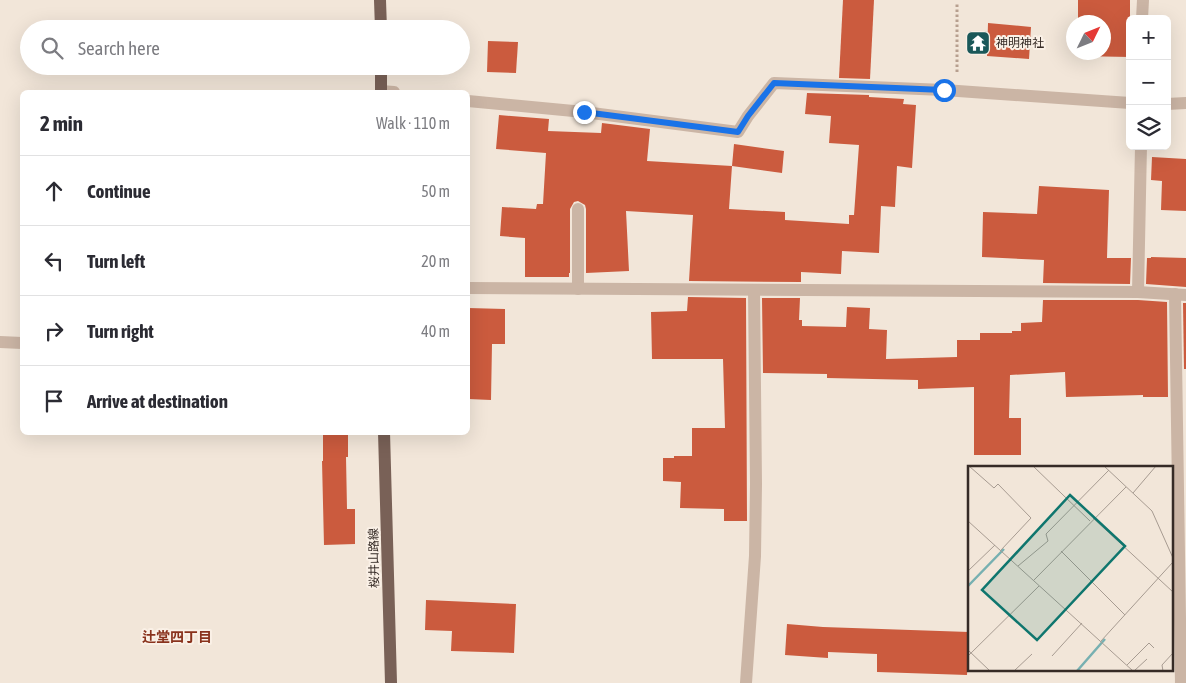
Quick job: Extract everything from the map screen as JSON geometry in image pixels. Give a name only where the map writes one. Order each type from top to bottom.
[{"type":"main road","points":[[380,0],[381,20]]},
{"type":"main road","points":[[382,75],[385,90]]},
{"type":"main road","name":"桜井山路線","points":[[384,435],[391,683]]},
{"type":"street","points":[[1142,0],[1142,15]]},
{"type":"street","points":[[470,100],[584,112],[738,132],[774,83],[957,90],[1126,103]]},
{"type":"street","points":[[1171,104],[1186,104]]},
{"type":"street","points":[[1138,292],[1141,150]]},
{"type":"street","points":[[578,208],[578,289]]},
{"type":"street","points":[[470,288],[1138,292],[1180,294],[1181,683]]},
{"type":"street","points":[[746,683],[754,556],[756,484],[754,290]]},
{"type":"street","points":[[0,342],[20,343]]},
{"type":"path","points":[[957,3],[957,90]]},
{"type":"building","points":[[843,0],[874,0],[870,79],[839,78]]},
{"type":"building","points":[[1078,0],[1130,0],[1130,15],[1126,15],[1126,57],[1111,57],[1111,15],[1078,15]]},
{"type":"building","points":[[988,23],[1031,27],[1029,59],[987,56]]},
{"type":"building","points":[[488,41],[518,42],[516,73],[487,72]]},
{"type":"building","points":[[807,93],[869,95],[869,97],[904,99],[903,104],[916,105],[912,168],[897,166],[895,207],[881,206],[879,253],[842,251],[841,274],[801,272],[801,282],[689,281],[693,215],[626,211],[629,271],[586,273],[586,209],[585,205],[578,201],[574,202],[570,209],[569,277],[525,277],[525,238],[500,236],[502,207],[536,209],[537,204],[543,204],[546,153],[496,149],[499,115],[549,119],[548,131],[601,133],[602,123],[650,129],[647,161],[732,166],[729,209],[785,212],[785,220],[849,224],[849,215],[854,215],[859,145],[829,143],[831,116],[805,114]]},
{"type":"building","points":[[734,144],[784,151],[782,173],[732,166]]},
{"type":"building","points":[[1152,157],[1186,159],[1186,211],[1161,210],[1162,181],[1151,180]]},
{"type":"building","points":[[1039,186],[1109,190],[1107,258],[1131,258],[1130,284],[1043,283],[1044,260],[982,257],[983,212],[1037,214]]},
{"type":"building","points":[[1147,258],[1186,258],[1186,287],[1146,284]]},
{"type":"building","points":[[688,297],[746,298],[747,521],[724,521],[724,509],[680,508],[681,482],[663,481],[663,458],[692,456],[692,428],[725,428],[723,359],[652,359],[651,312],[687,311]]},
{"type":"building","points":[[762,298],[800,298],[799,320],[802,320],[802,326],[846,327],[847,307],[870,308],[869,329],[887,330],[886,359],[957,357],[957,340],[980,340],[980,333],[1012,333],[1012,331],[1021,331],[1021,323],[1042,322],[1043,300],[1138,300],[1167,302],[1168,397],[1143,397],[1143,395],[1066,397],[1065,372],[1010,375],[1009,418],[1021,418],[1021,455],[974,455],[974,387],[918,389],[918,380],[827,378],[827,374],[763,373]]},
{"type":"building","points":[[1183,303],[1186,303],[1186,369],[1184,369]]},
{"type":"building","points":[[470,308],[505,309],[505,344],[492,344],[491,400],[470,399]]},
{"type":"building","points":[[323,435],[348,435],[348,457],[346,457],[347,509],[355,509],[355,544],[324,545]]},
{"type":"building","points":[[426,600],[516,604],[514,653],[451,651],[452,631],[425,630]]},
{"type":"building","points":[[787,624],[968,632],[967,675],[877,672],[877,654],[828,652],[828,658],[785,655]]},
{"type":"place","name":"神明神社","points":[[978,43]]},
{"type":"district","name":"辻堂四丁目","points":[[177,637]]},
{"type":"route","points":[[584,112],[738,132],[774,83],[944,90]]}]
